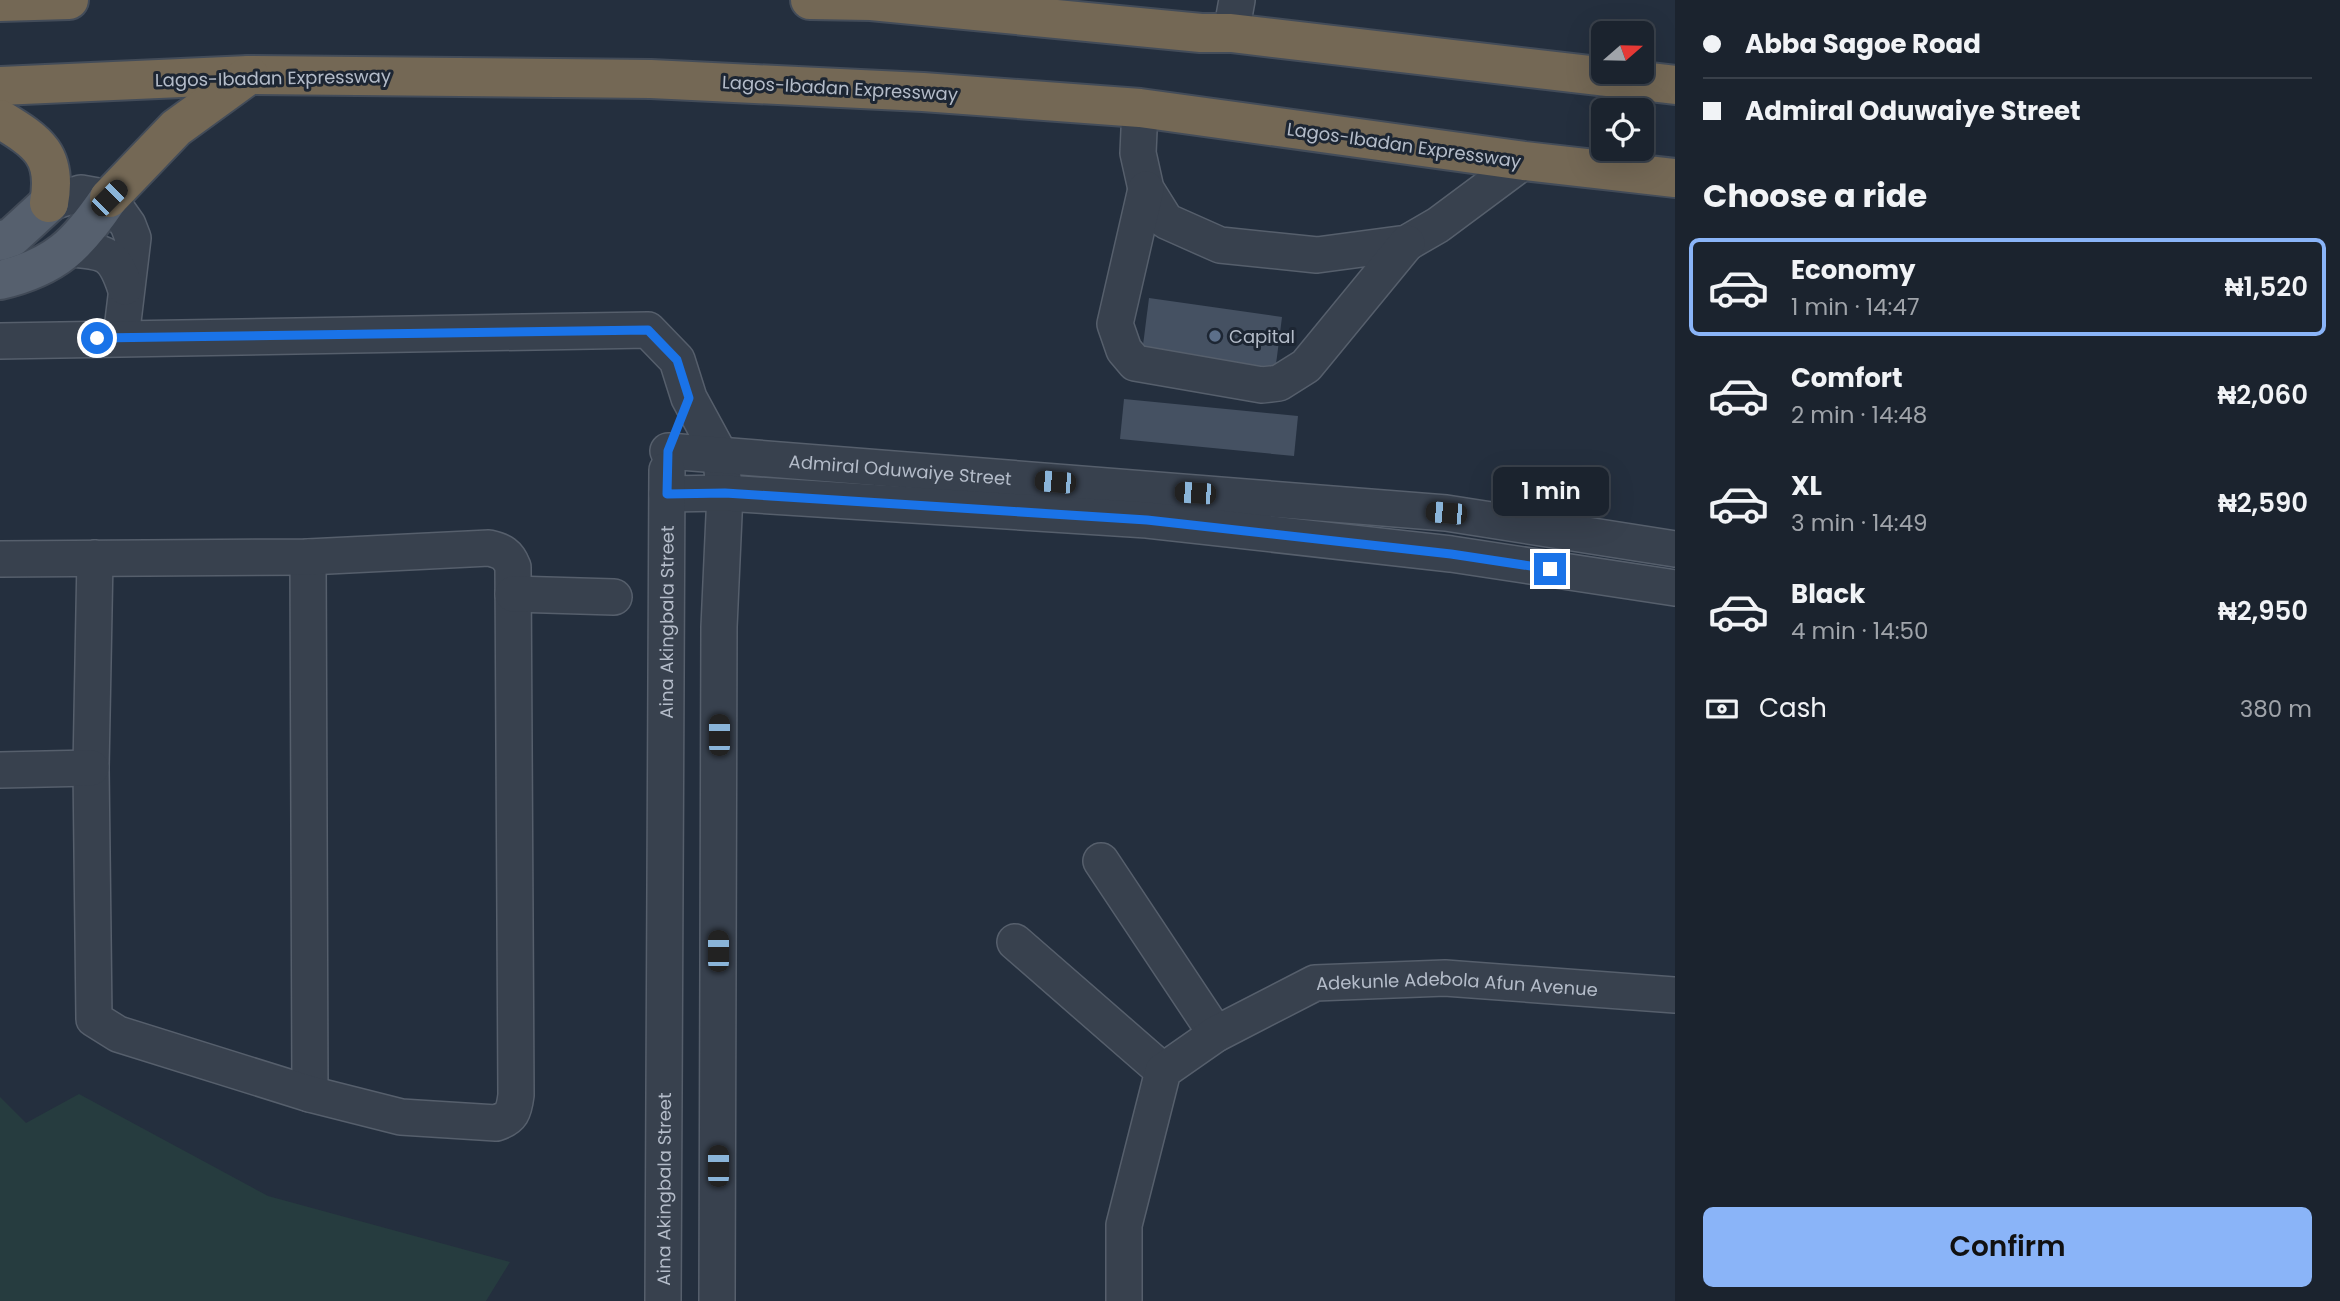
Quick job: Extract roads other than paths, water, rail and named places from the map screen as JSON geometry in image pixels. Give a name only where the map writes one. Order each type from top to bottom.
[{"type":"highway","points":[[0,2],[69,0]]},
{"type":"highway","points":[[810,0],[871,1],[1200,33],[1234,16],[1675,85]]},
{"type":"highway","points":[[109,198],[176,128],[249,75]]},
{"type":"highway","name":"Lagos-Ibadan Expressway","points":[[0,86],[249,75],[651,79],[923,92],[1140,108],[1524,161],[1675,177]]},
{"type":"highway","points":[[0,119],[38,145],[48,160],[53,180],[49,203]]},
{"type":"main road","points":[[0,280],[34,269],[70,249],[109,198]]},
{"type":"main road","points":[[0,241],[12,237],[49,203]]},
{"type":"street","points":[[1140,108],[1138,153],[1146,189],[1166,221],[1220,245],[1317,255],[1407,243]]},
{"type":"street","points":[[1146,189],[1115,324],[1124,350],[1135,363],[1262,385],[1279,383],[1306,366],[1407,243],[1438,225],[1524,161]]},
{"type":"street","points":[[49,203],[80,193],[109,198],[128,225],[133,239],[125,286],[121,338]]},
{"type":"street","points":[[70,249],[106,254],[117,262],[125,286]]},
{"type":"street","points":[[0,341],[648,330],[677,360],[689,398],[720,455],[725,493],[719,627],[718,1301]]},
{"type":"street","name":"Aina Akingbala Street","points":[[663,1301],[668,451],[689,398]]},
{"type":"street","name":"Admiral Oduwaiye Street","points":[[668,451],[1446,513],[1675,549]]},
{"type":"street","name":"Admiral Oduwaiye Street","points":[[667,494],[725,493],[1147,520],[1451,554],[1675,588]]},
{"type":"street","points":[[0,559],[95,558],[308,557],[489,548],[501,550],[509,556],[513,567],[516,1081],[514,1111],[508,1120],[496,1124],[401,1117],[310,1094],[118,1034],[94,1020],[91,768],[95,558]]},
{"type":"street","points":[[308,557],[310,1094]]},
{"type":"street","points":[[513,594],[614,597]]},
{"type":"street","points":[[0,770],[91,768]]},
{"type":"street","points":[[1101,861],[1216,1034]]},
{"type":"street","points":[[1015,942],[1163,1071],[1124,1225],[1124,1301]]},
{"type":"street","name":"Adekunle Adebola Afun Avenue","points":[[1163,1071],[1216,1034],[1315,983],[1445,978],[1675,995]]},
{"type":"place","name":"Capital","points":[[1215,336]]}]
